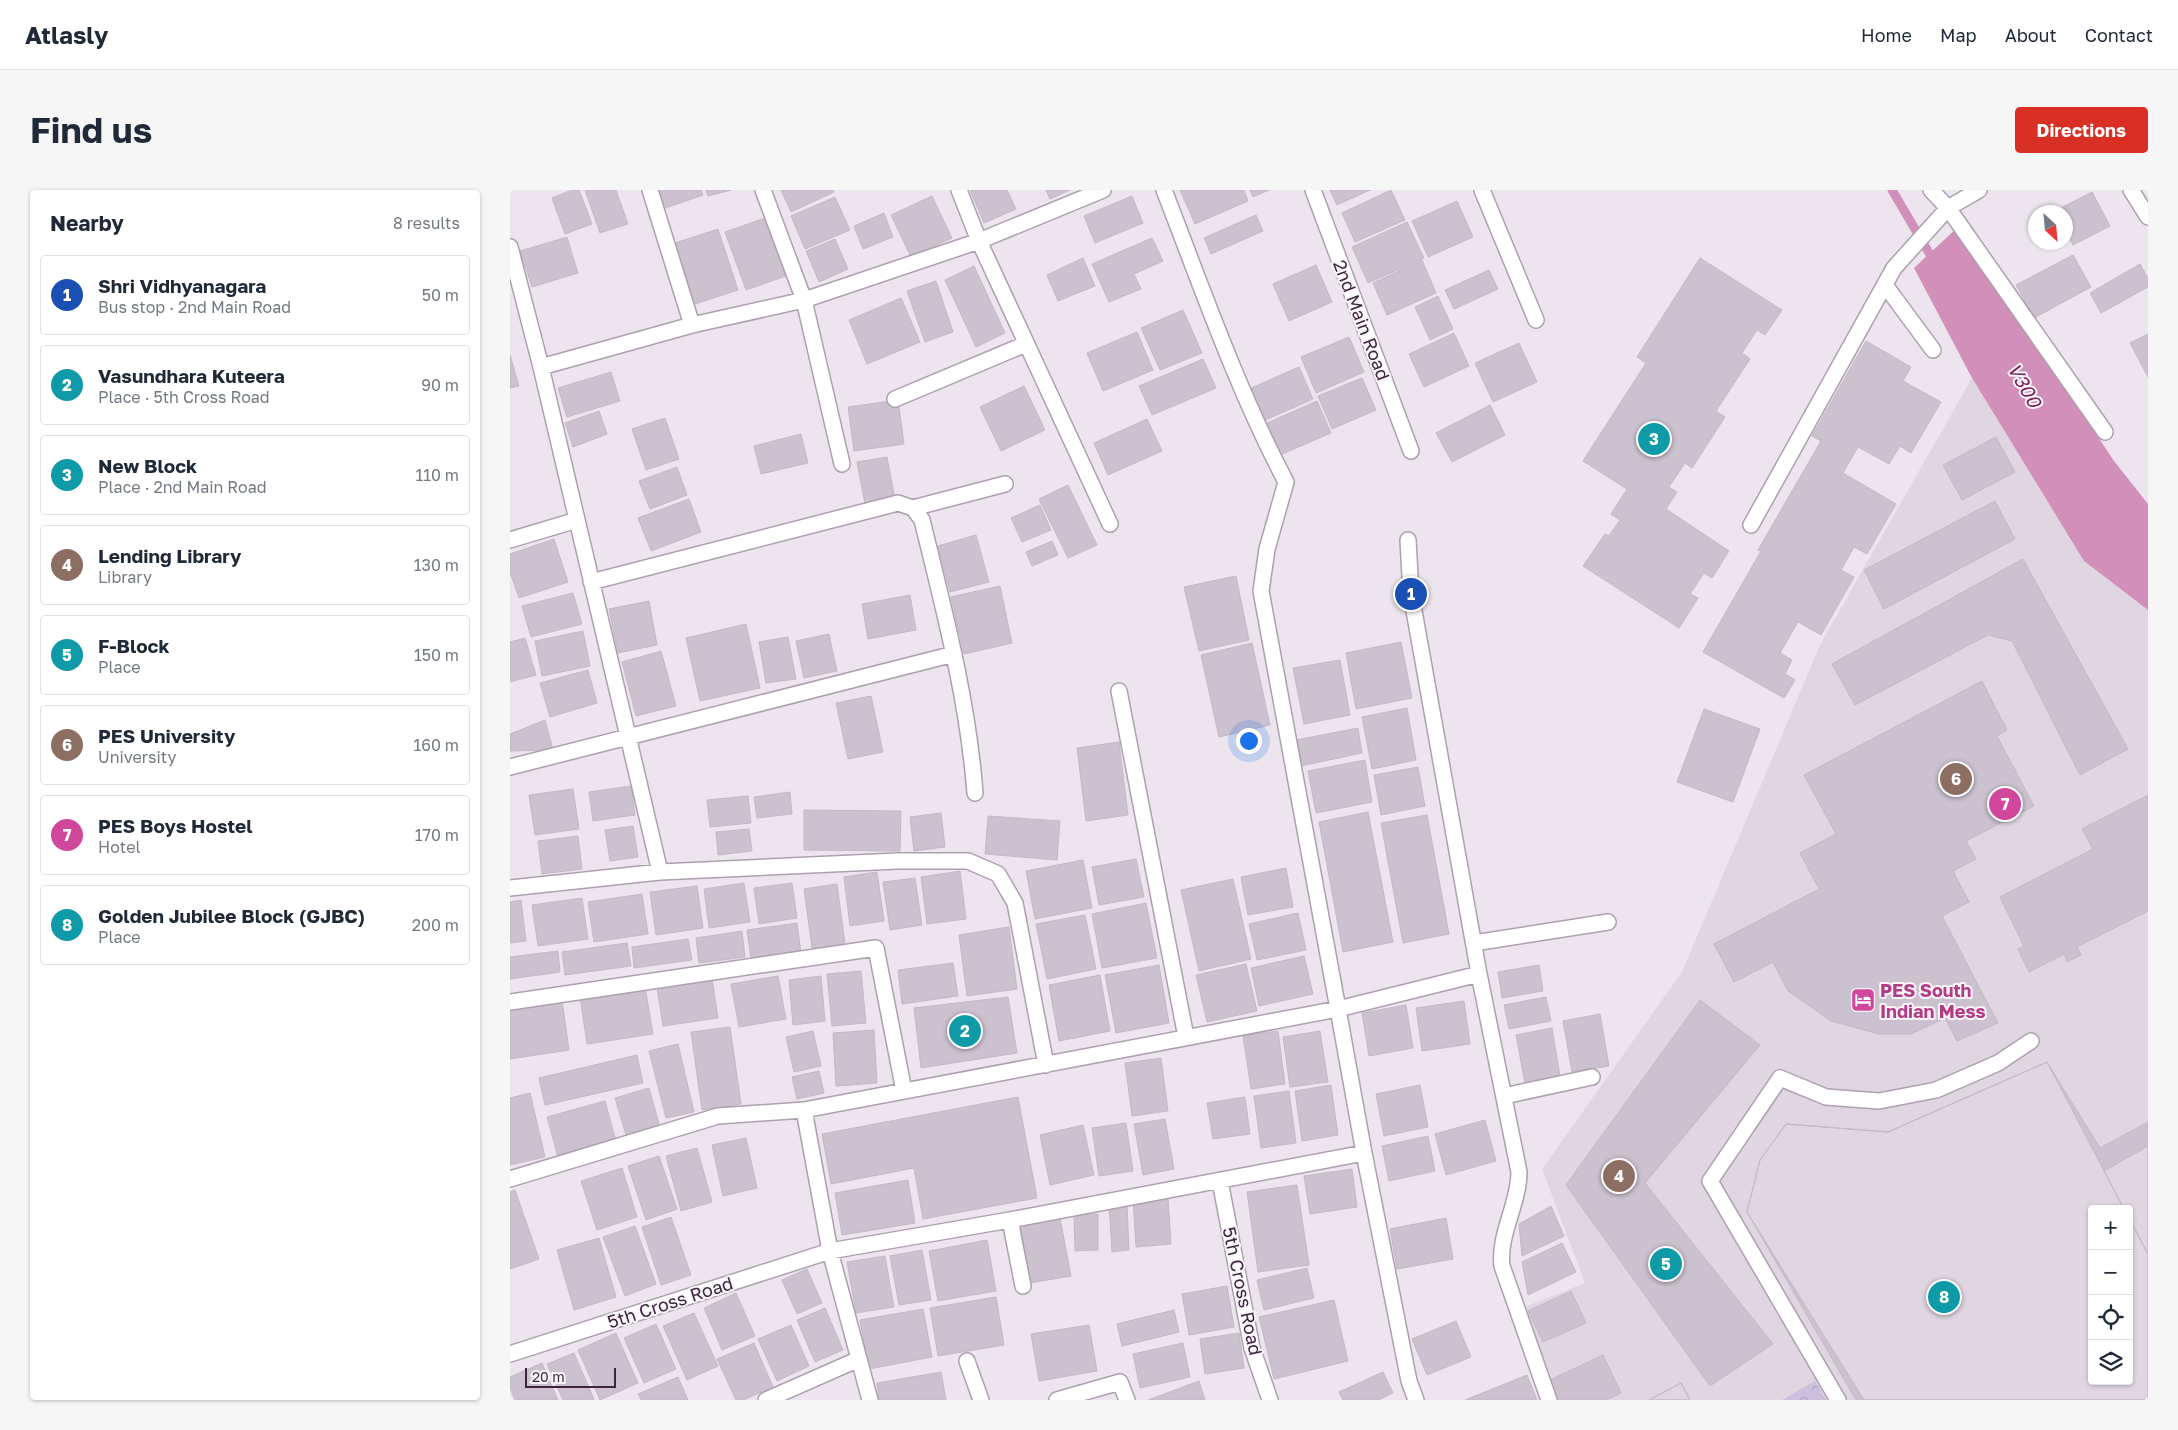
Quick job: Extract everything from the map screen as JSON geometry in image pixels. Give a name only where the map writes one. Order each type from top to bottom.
[{"type":"street","points":[[650,190],[692,325]]},
{"type":"street","points":[[764,190],[804,300],[842,464]]},
{"type":"street","points":[[959,190],[979,241],[1110,524]]},
{"type":"street","points":[[541,367],[692,325],[804,300],[979,241],[1103,190]]},
{"type":"street","points":[[1164,190],[1240,387],[1286,482],[1267,549],[1261,591],[1364,1153],[1409,1381],[1416,1400]]},
{"type":"street","name":"2nd Main Road","points":[[1313,190],[1411,451]]},
{"type":"street","points":[[1482,190],[1536,320]]},
{"type":"street","points":[[1931,190],[1948,208],[2105,432]]},
{"type":"street","points":[[1751,525],[1894,268],[1948,208],[1980,190]]},
{"type":"street","points":[[2131,190],[2148,217]]},
{"type":"street","points":[[510,247],[541,367],[660,872]]},
{"type":"street","points":[[1885,285],[1933,350]]},
{"type":"street","points":[[894,398],[1026,344]]},
{"type":"street","points":[[591,582],[898,504],[913,508],[1005,484]]},
{"type":"street","points":[[913,508],[922,520],[954,654],[972,754],[975,793]]},
{"type":"street","points":[[510,540],[577,520]]},
{"type":"street","points":[[1408,540],[1411,594],[1474,943],[1519,1172],[1519,1188],[1500,1252],[1502,1266],[1549,1400]]},
{"type":"street","points":[[510,767],[954,654]]},
{"type":"street","points":[[1119,691],[1186,1037]]},
{"type":"street","points":[[510,888],[660,872],[897,861],[968,861],[998,874],[1015,902],[1046,1065]]},
{"type":"street","points":[[1474,943],[1608,922]]},
{"type":"street","points":[[510,1002],[876,948],[904,1091]]},
{"type":"street","points":[[510,1179],[718,1116],[804,1110],[1046,1065],[1338,1009],[1480,974]]},
{"type":"street","points":[[1838,1400],[1710,1180],[1780,1078],[1826,1097],[1879,1101],[1936,1090],[1998,1064],[2031,1041]]},
{"type":"street","points":[[1504,1096],[1592,1077]]},
{"type":"street","points":[[804,1110],[830,1251],[870,1400]]},
{"type":"street","name":"5th Cross Road","points":[[510,1354],[830,1251],[1010,1220],[1364,1153]]},
{"type":"street","name":"5th Cross Road","points":[[1220,1181],[1252,1348],[1270,1400]]},
{"type":"street","points":[[1010,1220],[1022,1286]]},
{"type":"street","points":[[766,1400],[859,1359]]},
{"type":"street","points":[[967,1361],[981,1400]]},
{"type":"street","points":[[1057,1400],[1120,1382],[1127,1400]]},
{"type":"shaded area","points":[[1972,378],[2084,561],[2148,610],[2148,1400],[1559,1400],[1525,1307],[1585,1283],[1542,1169],[1682,972],[1820,645]]},
{"type":"green space","points":[[1815,1381],[1826,1400],[1782,1400]]},
{"type":"water","points":[[1958,227],[2114,461],[2148,504],[2148,610],[2084,561],[1972,378],[1914,268]]},
{"type":"building","points":[[572,190],[579,190],[592,224],[565,234],[552,198]]},
{"type":"building","points":[[585,190],[616,190],[628,224],[600,233]]},
{"type":"building","points":[[657,190],[701,190],[703,195],[663,209]]},
{"type":"building","points":[[706,190],[731,190],[708,196]]},
{"type":"building","points":[[781,190],[833,190],[834,192],[791,212]]},
{"type":"building","points":[[970,190],[1007,190],[1016,209],[984,223]]},
{"type":"building","points":[[1046,190],[1070,190],[1050,199]]},
{"type":"building","points":[[1180,190],[1244,190],[1248,201],[1195,224]]},
{"type":"building","points":[[1250,190],[1269,190],[1253,197]]},
{"type":"building","points":[[1330,190],[1370,190],[1337,205]]},
{"type":"building","points":[[1391,190],[1405,220],[1355,242],[1342,213]]},
{"type":"building","points":[[2092,192],[2110,226],[2073,245],[2073,205],[2067,205]]},
{"type":"building","points":[[932,196],[952,238],[911,257],[891,215]]},
{"type":"building","points":[[1132,196],[1143,223],[1095,243],[1084,216]]},
{"type":"building","points":[[835,197],[850,230],[805,249],[791,216]]},
{"type":"building","points":[[1457,201],[1473,237],[1428,257],[1412,221]]},
{"type":"building","points":[[884,213],[893,237],[863,249],[854,226]]},
{"type":"building","points":[[1256,215],[1263,231],[1211,254],[1204,238]]},
{"type":"building","points":[[765,218],[786,276],[746,290],[725,232]]},
{"type":"building","points":[[1407,222],[1424,258],[1368,283],[1352,247]]},
{"type":"building","points":[[718,229],[738,290],[692,305],[672,244]]},
{"type":"building","points":[[567,237],[578,273],[532,287],[520,251]]},
{"type":"building","points":[[1152,238],[1163,261],[1134,274],[1141,289],[1109,302],[1092,264]]},
{"type":"building","points":[[835,239],[848,269],[819,282],[806,251]]},
{"type":"building","points":[[2073,255],[2091,287],[2034,318],[2016,285]]},
{"type":"building","points":[[1083,258],[1095,286],[1058,301],[1047,275]]},
{"type":"building","points":[[1700,258],[1782,310],[1765,335],[1757,330],[1742,353],[1750,359],[1716,411],[1725,417],[1692,468],[1685,463],[1669,487],[1677,492],[1666,509],[1729,551],[1712,578],[1704,573],[1690,594],[1698,598],[1679,628],[1583,566],[1605,534],[1609,536],[1620,520],[1611,514],[1627,489],[1583,461],[1646,363],[1637,357]]},
{"type":"building","points":[[1422,260],[1436,293],[1387,315],[1373,283]]},
{"type":"building","points":[[2140,264],[2148,278],[2148,287],[2101,313],[2090,293]]},
{"type":"building","points":[[1316,265],[1332,302],[1289,321],[1273,284]]},
{"type":"building","points":[[974,266],[1005,333],[976,347],[945,280]]},
{"type":"building","points":[[1489,270],[1498,289],[1454,309],[1445,290]]},
{"type":"building","points":[[936,281],[953,332],[925,342],[907,291]]},
{"type":"building","points":[[1438,296],[1453,329],[1430,340],[1415,307]]},
{"type":"building","points":[[901,298],[920,342],[867,364],[849,320]]},
{"type":"building","points":[[1183,310],[1202,353],[1160,370],[1141,328]]},
{"type":"building","points":[[1137,332],[1153,370],[1103,391],[1087,353]]},
{"type":"building","points":[[1454,333],[1469,366],[1424,387],[1409,354]]},
{"type":"building","points":[[2148,334],[2148,377],[2130,343]]},
{"type":"building","points":[[1349,337],[1364,372],[1316,393],[1301,357]]},
{"type":"building","points":[[1866,341],[1911,367],[1903,381],[1941,402],[1911,453],[1900,446],[1889,464],[1858,447],[1843,473],[1896,504],[1867,554],[1854,547],[1841,570],[1854,577],[1821,635],[1798,622],[1780,653],[1792,660],[1785,674],[1795,680],[1784,698],[1703,652],[1761,551],[1758,550],[1821,441],[1812,436]]},
{"type":"building","points":[[1519,343],[1537,382],[1493,402],[1475,363]]},
{"type":"building","points":[[510,355],[519,386],[510,388]]},
{"type":"building","points":[[1203,359],[1216,388],[1152,415],[1139,386]]},
{"type":"building","points":[[1299,367],[1313,399],[1263,421],[1249,389]]},
{"type":"building","points":[[611,372],[620,401],[567,417],[558,388]]},
{"type":"building","points":[[1362,378],[1376,410],[1332,429],[1318,396]]},
{"type":"building","points":[[1024,386],[1045,430],[1001,451],[980,407]]},
{"type":"building","points":[[898,400],[904,444],[854,451],[848,407]]},
{"type":"building","points":[[1317,401],[1331,433],[1280,455],[1267,423]]},
{"type":"building","points":[[1490,405],[1505,435],[1452,462],[1436,433]]},
{"type":"building","points":[[599,411],[607,434],[573,447],[565,423]]},
{"type":"building","points":[[665,418],[679,459],[646,470],[632,429]]},
{"type":"building","points":[[1147,419],[1162,451],[1108,475],[1094,443]]},
{"type":"building","points":[[801,434],[808,463],[761,474],[754,446]]},
{"type":"building","points":[[1996,437],[2015,472],[1962,500],[1943,465]]},
{"type":"building","points":[[887,457],[895,499],[865,504],[857,462]]},
{"type":"building","points":[[677,467],[687,495],[650,509],[639,481]]},
{"type":"building","points":[[1068,485],[1097,545],[1068,558],[1039,499]]},
{"type":"building","points":[[689,499],[701,532],[651,551],[638,518]]},
{"type":"building","points":[[1995,501],[2015,539],[1884,609],[1864,570]]},
{"type":"building","points":[[1040,505],[1051,530],[1022,542],[1011,518]]},
{"type":"building","points":[[976,535],[989,582],[950,592],[938,546]]},
{"type":"building","points":[[554,539],[568,582],[519,598],[510,572],[510,554]]},
{"type":"building","points":[[1052,541],[1058,555],[1032,566],[1026,552]]},
{"type":"building","points":[[2023,559],[2128,749],[2080,775],[2012,641],[1988,635],[1855,705],[1832,664]]},
{"type":"building","points":[[1236,576],[1249,640],[1199,651],[1184,587]]},
{"type":"building","points":[[1000,586],[1012,643],[964,654],[951,597]]},
{"type":"building","points":[[573,593],[582,624],[531,637],[522,606]]},
{"type":"building","points":[[910,595],[916,630],[868,639],[862,604]]},
{"type":"building","points":[[649,601],[657,645],[618,653],[609,609]]},
{"type":"building","points":[[746,624],[760,688],[700,701],[686,638]]},
{"type":"building","points":[[583,631],[590,666],[542,676],[535,641]]},
{"type":"building","points":[[829,634],[837,671],[804,678],[796,641]]},
{"type":"building","points":[[788,637],[796,679],[766,683],[759,642]]},
{"type":"building","points":[[525,638],[536,675],[510,682],[510,642]]},
{"type":"building","points":[[1401,642],[1412,698],[1356,709],[1346,653]]},
{"type":"building","points":[[1252,643],[1270,725],[1219,737],[1201,655]]},
{"type":"building","points":[[661,651],[676,706],[636,716],[622,662]]},
{"type":"building","points":[[1340,660],[1350,715],[1304,724],[1293,668]]},
{"type":"building","points":[[588,670],[597,703],[550,717],[540,683]]},
{"type":"building","points":[[1982,681],[2007,730],[1997,736],[2034,806],[1966,841],[1976,859],[1953,871],[1969,902],[1942,916],[1998,1023],[1957,1041],[1945,1018],[1911,1034],[1879,1034],[1831,1021],[1788,991],[1773,962],[1734,982],[1714,944],[1819,889],[1800,853],[1836,834],[1804,775]]},
{"type":"building","points":[[871,696],[883,752],[848,759],[836,703]]},
{"type":"building","points":[[1407,708],[1416,760],[1372,769],[1362,717]]},
{"type":"building","points":[[1704,709],[1760,729],[1733,802],[1677,782]]},
{"type":"building","points":[[545,720],[553,750],[510,751],[510,734]]},
{"type":"building","points":[[1358,728],[1362,753],[1296,767],[1291,741]]},
{"type":"building","points":[[1119,742],[1128,815],[1086,821],[1077,748]]},
{"type":"building","points":[[1365,760],[1372,802],[1316,813],[1308,771]]},
{"type":"building","points":[[1418,767],[1425,806],[1381,815],[1374,775]]},
{"type":"building","points":[[631,786],[635,815],[593,821],[589,792]]},
{"type":"building","points":[[573,789],[579,829],[535,835],[529,795]]},
{"type":"building","points":[[790,792],[792,814],[757,818],[754,797]]},
{"type":"building","points":[[2148,795],[2148,911],[2077,947],[2081,955],[2067,962],[2064,954],[2029,972],[2018,949],[2024,946],[2000,897],[2093,849],[2082,829]]},
{"type":"building","points":[[748,796],[751,823],[710,827],[707,800]]},
{"type":"building","points":[[804,810],[901,811],[900,851],[804,850]]},
{"type":"building","points":[[1368,812],[1393,942],[1343,952],[1319,822]]},
{"type":"building","points":[[941,813],[945,847],[914,851],[910,817]]},
{"type":"building","points":[[1427,815],[1449,934],[1403,943],[1381,823]]},
{"type":"building","points":[[988,816],[1060,821],[1057,860],[985,854]]},
{"type":"building","points":[[633,826],[638,857],[610,861],[605,830]]},
{"type":"building","points":[[749,829],[752,851],[718,855],[716,832]]},
{"type":"building","points":[[578,836],[582,869],[542,874],[538,841]]},
{"type":"building","points":[[1136,859],[1144,897],[1099,905],[1092,867]]},
{"type":"building","points":[[1083,860],[1092,908],[1035,919],[1026,871]]},
{"type":"building","points":[[1286,868],[1293,907],[1248,915],[1241,877]]},
{"type":"building","points":[[960,871],[966,919],[927,924],[921,877]]},
{"type":"building","points":[[877,872],[884,921],[850,926],[844,877]]},
{"type":"building","points":[[915,878],[922,925],[890,930],[883,882]]},
{"type":"building","points":[[1233,879],[1251,959],[1199,971],[1181,890]]},
{"type":"building","points":[[744,883],[750,922],[709,928],[704,889]]},
{"type":"building","points":[[792,883],[797,918],[759,924],[754,888]]},
{"type":"building","points":[[837,884],[845,943],[812,948],[804,889]]},
{"type":"building","points":[[697,886],[703,928],[656,935],[650,892]]},
{"type":"building","points":[[642,894],[648,934],[594,942],[588,902]]},
{"type":"building","points":[[582,898],[588,939],[538,946],[532,905]]},
{"type":"building","points":[[521,900],[526,941],[510,943],[510,902]]},
{"type":"building","points":[[1146,903],[1157,958],[1102,968],[1092,914]]},
{"type":"building","points":[[1298,913],[1306,950],[1257,960],[1249,924]]},
{"type":"building","points":[[1085,915],[1096,969],[1047,979],[1036,924]]},
{"type":"building","points":[[797,923],[801,952],[751,959],[747,930]]},
{"type":"building","points":[[1009,927],[1017,989],[967,996],[959,935]]},
{"type":"building","points":[[742,931],[745,957],[699,963],[696,938]]},
{"type":"building","points":[[688,939],[692,960],[634,968],[632,947]]},
{"type":"building","points":[[627,943],[631,966],[565,975],[562,952]]},
{"type":"building","points":[[558,951],[560,972],[510,979],[510,957]]},
{"type":"building","points":[[1304,956],[1313,994],[1259,1006],[1251,968]]},
{"type":"building","points":[[953,963],[958,996],[902,1004],[898,970]]},
{"type":"building","points":[[1246,964],[1257,1011],[1207,1022],[1196,975]]},
{"type":"building","points":[[1159,965],[1169,1023],[1116,1033],[1105,975]]},
{"type":"building","points":[[1539,965],[1543,991],[1502,998],[1498,972]]},
{"type":"building","points":[[861,971],[866,1023],[832,1026],[827,974]]},
{"type":"building","points":[[1100,975],[1110,1031],[1059,1041],[1049,985]]},
{"type":"building","points":[[778,976],[786,1019],[739,1027],[731,984]]},
{"type":"building","points":[[821,976],[825,1021],[793,1025],[789,980]]},
{"type":"building","points":[[712,978],[718,1018],[663,1026],[657,987]]},
{"type":"building","points":[[645,987],[653,1034],[587,1044],[580,997]]},
{"type":"building","points":[[1008,997],[1017,1053],[921,1068],[914,1008]]},
{"type":"building","points":[[1546,997],[1551,1021],[1509,1029],[1504,1005]]},
{"type":"building","points":[[562,1000],[569,1050],[510,1059],[510,1008]]},
{"type":"building","points":[[1700,1000],[1760,1045],[1645,1183],[1773,1344],[1710,1386],[1566,1185]]},
{"type":"building","points":[[1464,1001],[1470,1044],[1422,1051],[1416,1008]]},
{"type":"building","points":[[1406,1005],[1413,1048],[1369,1056],[1362,1013]]},
{"type":"building","points":[[1600,1014],[1609,1066],[1572,1072],[1563,1021]]},
{"type":"building","points":[[730,1027],[741,1104],[702,1110],[691,1032]]},
{"type":"building","points":[[1552,1028],[1560,1076],[1525,1083],[1516,1035]]},
{"type":"building","points":[[874,1030],[877,1083],[836,1086],[833,1033]]},
{"type":"building","points":[[813,1031],[821,1066],[794,1072],[786,1037]]},
{"type":"building","points":[[1278,1031],[1285,1084],[1251,1089],[1243,1036]]},
{"type":"building","points":[[1320,1031],[1328,1082],[1290,1087],[1283,1037]]},
{"type":"building","points":[[678,1044],[694,1112],[666,1118],[649,1051]]},
{"type":"building","points":[[637,1055],[643,1083],[545,1105],[539,1078]]},
{"type":"building","points":[[1161,1058],[1168,1111],[1132,1116],[1125,1063]]},
{"type":"building","points":[[2047,1062],[2122,1205],[2088,1205],[2088,1385],[2133,1385],[2133,1226],[2148,1254],[2148,1400],[1864,1400],[1747,1212],[1760,1160],[1786,1124],[1888,1132]]},
{"type":"building","points":[[2047,1062],[2100,1148],[2148,1122],[2148,1400],[1856,1400],[1747,1212],[1760,1160],[1786,1124],[1888,1132]]},
{"type":"building","points":[[819,1071],[824,1093],[797,1099],[792,1077]]},
{"type":"building","points":[[1331,1085],[1338,1135],[1302,1141],[1295,1091]]},
{"type":"building","points":[[1420,1085],[1428,1127],[1384,1136],[1376,1094]]},
{"type":"building","points":[[649,1088],[659,1124],[626,1135],[615,1098]]},
{"type":"building","points":[[1289,1091],[1296,1143],[1261,1148],[1254,1096]]},
{"type":"building","points":[[530,1093],[545,1157],[510,1165],[510,1098]]},
{"type":"building","points":[[1018,1097],[1037,1198],[923,1219],[914,1168],[831,1184],[822,1134]]},
{"type":"building","points":[[1245,1097],[1250,1134],[1213,1139],[1207,1103]]},
{"type":"building","points":[[605,1101],[616,1141],[558,1157],[547,1117]]},
{"type":"building","points":[[1165,1119],[1174,1169],[1143,1175],[1134,1124]]},
{"type":"building","points":[[1485,1120],[1496,1161],[1446,1175],[1435,1134]]},
{"type":"building","points":[[1126,1123],[1133,1171],[1099,1176],[1092,1128]]},
{"type":"building","points":[[1083,1125],[1094,1175],[1050,1185],[1040,1135]]},
{"type":"building","points":[[1428,1136],[1435,1171],[1389,1181],[1382,1146]]},
{"type":"building","points":[[746,1138],[757,1188],[723,1196],[712,1145]]},
{"type":"building","points":[[2148,1146],[2148,1254],[2133,1226],[2133,1205],[2122,1205],[2104,1171]]},
{"type":"building","points":[[697,1148],[712,1202],[681,1211],[666,1156]]},
{"type":"building","points":[[659,1156],[677,1209],[646,1220],[628,1166]]},
{"type":"building","points":[[622,1168],[637,1217],[597,1230],[581,1181]]},
{"type":"building","points":[[1352,1169],[1357,1207],[1310,1214],[1304,1176]]},
{"type":"building","points":[[908,1180],[915,1223],[842,1235],[835,1193]]},
{"type":"building","points":[[1297,1185],[1309,1265],[1258,1272],[1247,1192]]},
{"type":"building","points":[[515,1190],[539,1259],[510,1269],[510,1192]]},
{"type":"building","points":[[1168,1198],[1171,1244],[1136,1247],[1133,1199]]},
{"type":"building","points":[[1127,1205],[1129,1250],[1112,1252],[1109,1206]]},
{"type":"building","points":[[1551,1206],[1564,1236],[1522,1256],[1519,1224]]},
{"type":"building","points":[[1098,1214],[1098,1250],[1075,1251],[1074,1215]]},
{"type":"building","points":[[671,1217],[691,1275],[661,1285],[642,1227]]},
{"type":"building","points":[[1060,1218],[1071,1276],[1030,1283],[1020,1225]]},
{"type":"building","points":[[1446,1218],[1453,1259],[1397,1269],[1390,1229]]},
{"type":"building","points":[[635,1226],[656,1284],[625,1296],[603,1237]]},
{"type":"building","points":[[599,1238],[616,1297],[574,1310],[557,1250]]},
{"type":"building","points":[[987,1240],[996,1291],[938,1301],[929,1251]]},
{"type":"building","points":[[1562,1243],[1576,1272],[1528,1295],[1522,1262]]},
{"type":"building","points":[[922,1250],[931,1300],[899,1305],[890,1256]]},
{"type":"building","points":[[885,1256],[894,1307],[856,1313],[847,1262]]},
{"type":"building","points":[[1307,1268],[1314,1298],[1264,1310],[1257,1280]]},
{"type":"building","points":[[807,1269],[822,1303],[797,1314],[782,1280]]},
{"type":"building","points":[[1227,1286],[1234,1327],[1189,1335],[1182,1294]]},
{"type":"building","points":[[1571,1291],[1586,1323],[1543,1342],[1528,1311]]},
{"type":"building","points":[[736,1293],[755,1336],[722,1350],[704,1308]]},
{"type":"building","points":[[996,1297],[1004,1345],[938,1356],[930,1308]]},
{"type":"building","points":[[1334,1300],[1348,1361],[1274,1379],[1259,1317]]},
{"type":"building","points":[[825,1308],[843,1350],[815,1362],[797,1320]]},
{"type":"building","points":[[923,1309],[932,1357],[869,1369],[860,1320]]},
{"type":"building","points":[[1174,1310],[1179,1332],[1122,1346],[1117,1324]]},
{"type":"building","points":[[694,1313],[718,1366],[687,1380],[663,1326]]},
{"type":"building","points":[[1456,1321],[1471,1357],[1427,1375],[1412,1339]]},
{"type":"building","points":[[656,1324],[676,1369],[644,1383],[624,1338]]},
{"type":"building","points":[[791,1325],[809,1366],[777,1381],[758,1339]]},
{"type":"building","points":[[1089,1325],[1097,1371],[1039,1381],[1031,1334]]},
{"type":"building","points":[[616,1333],[638,1383],[600,1400],[578,1350]]},
{"type":"building","points":[[1239,1333],[1244,1368],[1205,1374],[1200,1339]]},
{"type":"building","points":[[754,1343],[773,1387],[743,1400],[736,1400],[717,1359]]},
{"type":"building","points":[[1183,1343],[1190,1377],[1140,1388],[1133,1354]]},
{"type":"building","points":[[574,1353],[593,1400],[563,1400],[547,1364]]},
{"type":"building","points":[[1603,1355],[1621,1393],[1606,1400],[1559,1400],[1550,1380]]},
{"type":"building","points":[[542,1363],[558,1400],[515,1400],[510,1388],[510,1377]]},
{"type":"building","points":[[941,1372],[946,1400],[879,1400],[877,1383]]},
{"type":"building","points":[[1383,1372],[1393,1393],[1378,1400],[1343,1400],[1339,1392]]},
{"type":"building","points":[[1527,1375],[1537,1400],[1465,1400]]},
{"type":"building","points":[[678,1377],[688,1400],[641,1400],[638,1394]]},
{"type":"building","points":[[1199,1381],[1205,1400],[1148,1400]]},
{"type":"building","points":[[1681,1383],[1690,1400],[1649,1400]]},
{"type":"building","points":[[1681,1383],[1690,1400],[1649,1400]]},
{"type":"waterway","name":"V300","points":[[1892,190],[1935,263]]},
{"type":"place","name":"New Block","points":[[1654,439]]},
{"type":"place","name":"Shri Vidhyanagara","points":[[1411,594]]},
{"type":"place","name":"PES University","points":[[1956,779]]},
{"type":"place","name":"PES Boys Hostel","points":[[2005,804]]},
{"type":"place","name":"PES South Indian Mess","points":[[1863,1000]]},
{"type":"place","name":"Vasundhara Kuteera","points":[[965,1031]]},
{"type":"place","name":"Lending Library","points":[[1619,1176]]},
{"type":"place","name":"F-Block","points":[[1666,1264]]},
{"type":"place","name":"Golden Jubilee Block (GJBC)","points":[[1944,1297]]}]
